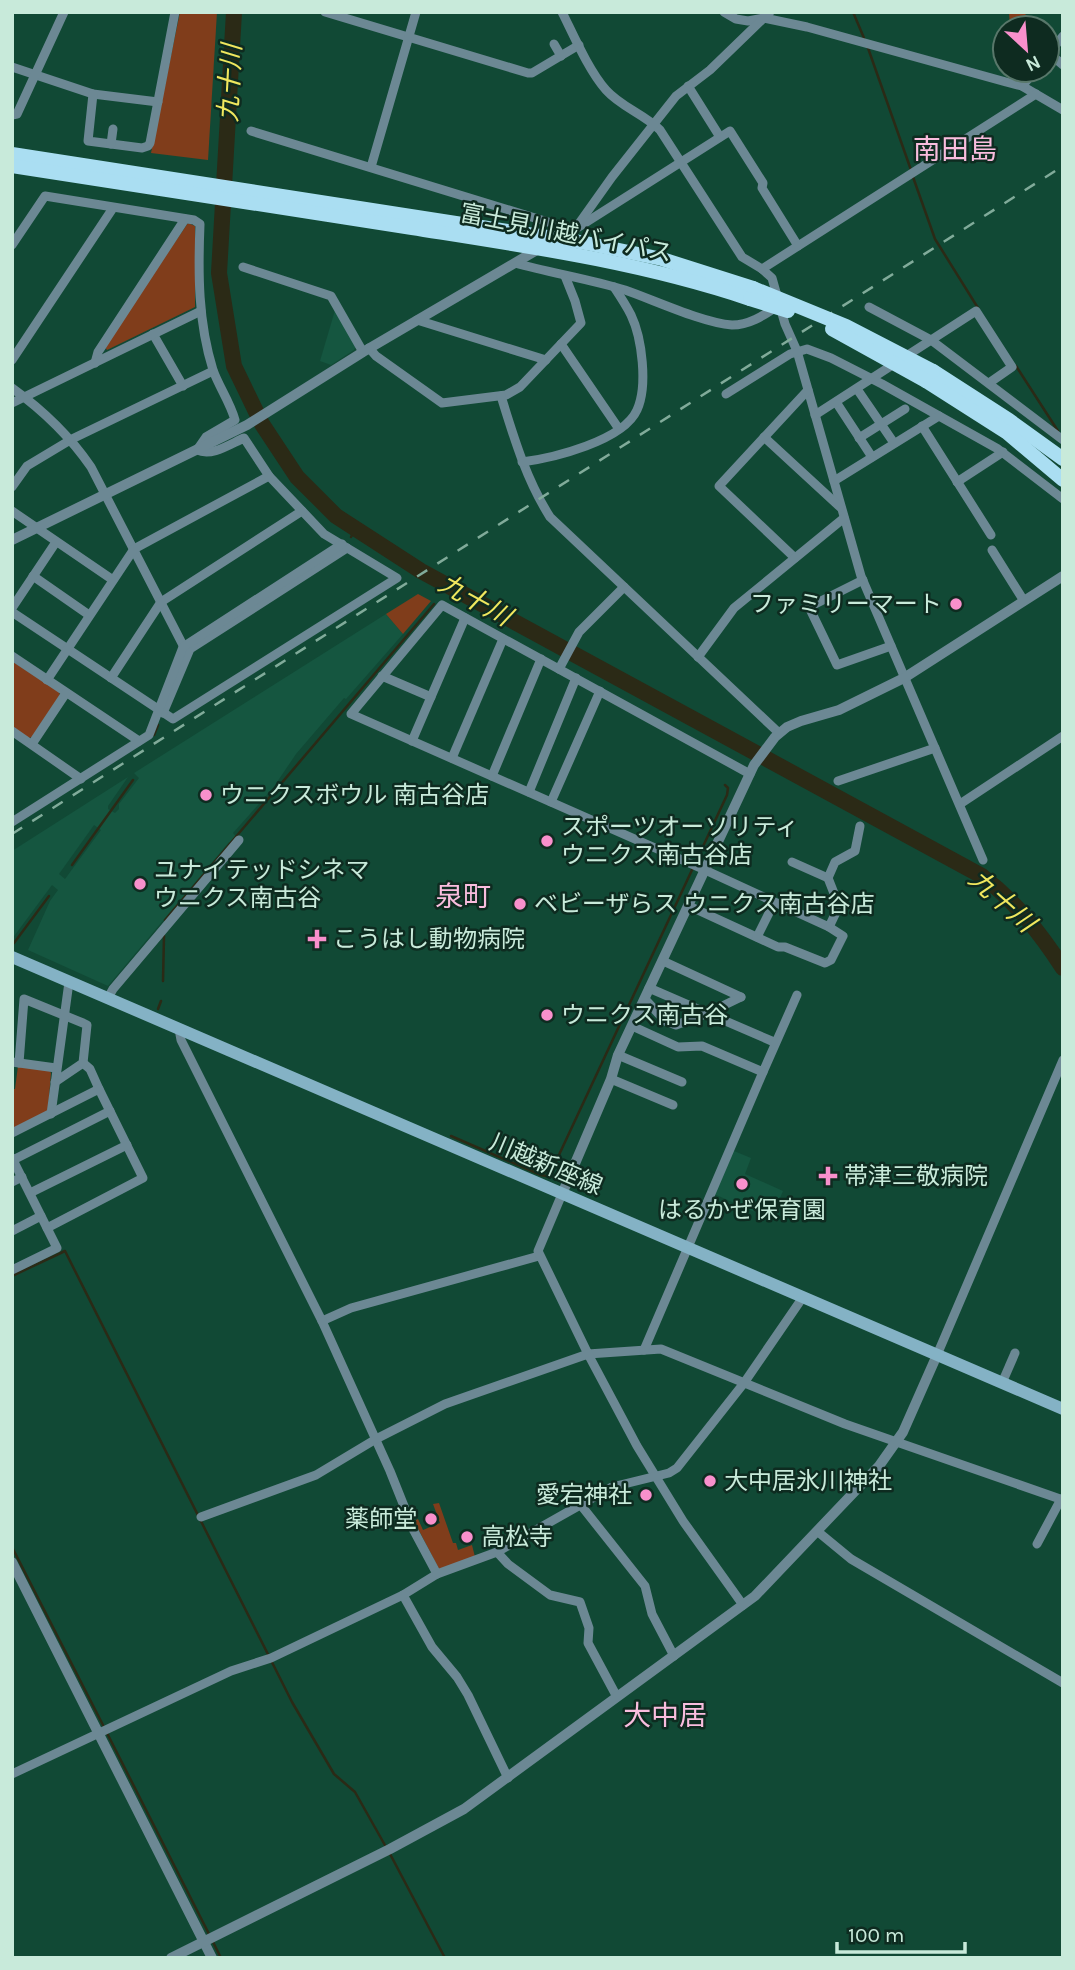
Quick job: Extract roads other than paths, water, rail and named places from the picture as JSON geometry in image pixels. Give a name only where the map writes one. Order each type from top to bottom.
[{"type":"highway","name":"富士見川越バイパス","points":[[12,154],[201,190]]},
{"type":"highway","name":"富士見川越バイパス","points":[[12,166],[433,218],[586,243],[662,259],[827,327],[988,405],[1063,460]]},
{"type":"highway","name":"富士見川越バイパス","points":[[244,196],[540,248],[751,294]]},
{"type":"highway","name":"富士見川越バイパス","points":[[929,376],[1006,432],[1063,480]]},
{"type":"main road","name":"川越新座線","points":[[12,957],[1063,1409]]},
{"type":"street","points":[[12,115],[17,114],[64,12]]},
{"type":"street","points":[[93,94],[87,139],[111,144],[148,146],[175,12]]},
{"type":"street","points":[[325,12],[528,73],[579,46]]},
{"type":"street","points":[[371,167],[416,12]]},
{"type":"street","points":[[562,12],[579,46],[607,90],[654,124],[681,161],[742,257],[772,278],[785,324],[797,351],[863,580],[983,860]]},
{"type":"street","points":[[723,12],[736,19],[748,21],[767,15],[1023,86],[1063,110]]},
{"type":"street","points":[[574,230],[676,96],[710,70],[767,15]]},
{"type":"street","points":[[554,44],[561,56]]},
{"type":"street","points":[[12,67],[93,94],[158,102]]},
{"type":"street","points":[[688,86],[720,137]]},
{"type":"street","points":[[762,269],[1036,94]]},
{"type":"street","points":[[111,144],[113,129]]},
{"type":"street","points":[[251,131],[574,230]]},
{"type":"street","points":[[12,540],[247,425],[416,320],[574,230],[730,131],[798,246]]},
{"type":"street","points":[[12,245],[45,196],[194,220],[200,224],[198,277],[201,311],[213,371],[235,420],[206,437],[197,450]]},
{"type":"street","points":[[12,360],[113,208]]},
{"type":"street","points":[[95,363],[98,352],[185,219]]},
{"type":"street","points":[[515,263],[614,287],[699,317],[733,325],[751,322],[781,304]]},
{"type":"street","points":[[243,267],[331,296],[366,350],[442,403],[501,396],[520,387],[581,323],[565,276]]},
{"type":"street","points":[[522,462],[551,458],[604,439],[637,411],[643,387],[640,347],[632,316],[614,287]]},
{"type":"street","points":[[869,307],[931,340],[1063,440]]},
{"type":"street","points":[[12,403],[201,311]]},
{"type":"street","points":[[815,415],[976,311],[1012,367],[989,383]]},
{"type":"street","points":[[416,320],[546,360]]},
{"type":"street","points":[[153,334],[183,386]]},
{"type":"street","points":[[561,344],[619,429]]},
{"type":"street","points":[[726,394],[797,351],[807,349],[871,379],[1003,452],[1063,499]]},
{"type":"street","points":[[12,487],[27,466],[72,439],[213,371]]},
{"type":"street","points":[[12,388],[51,418],[72,439],[91,467],[185,650]]},
{"type":"street","points":[[857,388],[894,443]]},
{"type":"street","points":[[795,558],[719,486],[808,390]]},
{"type":"street","points":[[501,396],[522,462],[534,491],[550,517],[779,733]]},
{"type":"street","points":[[836,402],[872,457]]},
{"type":"street","points":[[859,438],[905,408]]},
{"type":"street","points":[[834,481],[939,416]]},
{"type":"street","points":[[922,426],[991,535]]},
{"type":"street","points":[[764,437],[843,513]]},
{"type":"street","points":[[56,542],[12,610],[170,718],[176,718],[397,578],[324,534],[269,476],[244,438],[211,452],[203,453],[197,450]]},
{"type":"street","points":[[957,482],[1003,452]]},
{"type":"street","points":[[47,680],[134,549],[269,476]]},
{"type":"street","points":[[12,511],[113,580]]},
{"type":"street","points":[[111,678],[161,602],[302,511]]},
{"type":"street","points":[[698,657],[734,608],[795,558],[843,513]]},
{"type":"street","points":[[12,810],[16,820],[149,735],[185,650],[344,546]]},
{"type":"street","points":[[992,550],[1024,601]]},
{"type":"street","points":[[33,576],[89,615]]},
{"type":"street","points":[[743,1605],[683,1521],[632,1436],[538,1248],[611,1079],[618,1055],[752,770],[768,745],[779,733],[801,721],[839,710],[904,678],[1063,576]]},
{"type":"street","points":[[863,580],[809,607],[837,665],[891,646]]},
{"type":"street","points":[[562,665],[579,632],[624,587]]},
{"type":"street","points":[[688,906],[778,947],[785,947],[825,963],[831,960],[843,936],[705,870],[351,714],[442,605],[541,659],[562,665],[576,678],[752,770]]},
{"type":"street","points":[[412,741],[465,618]]},
{"type":"street","points":[[452,758],[503,639]]},
{"type":"street","points":[[12,656],[139,741]]},
{"type":"street","points":[[492,776],[541,659]]},
{"type":"street","points":[[382,676],[430,697]]},
{"type":"street","points":[[529,792],[576,678]]},
{"type":"street","points":[[551,802],[600,691]]},
{"type":"street","points":[[32,744],[66,693]]},
{"type":"street","points":[[12,731],[80,779]]},
{"type":"street","points":[[960,804],[1063,736]]},
{"type":"street","points":[[838,780],[935,748]]},
{"type":"street","points":[[828,878],[835,862],[855,851],[860,826]]},
{"type":"street","points":[[108,998],[239,841]]},
{"type":"street","points":[[792,862],[828,878],[839,906],[829,927]]},
{"type":"street","points":[[757,937],[774,903]]},
{"type":"street","points":[[647,993],[665,1021],[676,1025],[709,1013],[741,996],[663,961]]},
{"type":"street","points":[[51,1114],[69,982]]},
{"type":"street","points":[[647,993],[709,1013],[774,1042]]},
{"type":"street","points":[[644,1350],[796,995]]},
{"type":"street","points":[[55,1082],[83,1063],[87,1025],[24,999],[15,1062],[56,1068]]},
{"type":"street","points":[[632,1026],[678,1047],[702,1046],[763,1072]]},
{"type":"street","points":[[179,1029],[181,1040],[322,1321],[376,1439],[414,1531],[437,1574]]},
{"type":"street","points":[[618,1055],[682,1082]]},
{"type":"street","points":[[171,1958],[464,1810],[768,1584],[879,1466],[897,1441],[937,1355],[1063,1060]]},
{"type":"street","points":[[47,1228],[143,1178],[90,1069],[83,1063]]},
{"type":"street","points":[[611,1079],[673,1105]]},
{"type":"street","points":[[12,1133],[99,1089]]},
{"type":"street","points":[[12,1270],[57,1248],[13,1159],[110,1111]]},
{"type":"street","points":[[30,1193],[127,1145]]},
{"type":"street","points":[[12,1182],[22,1177]]},
{"type":"street","points":[[12,1231],[41,1216]]},
{"type":"street","points":[[322,1321],[351,1308],[540,1255]]},
{"type":"street","points":[[12,1774],[231,1671],[271,1658],[403,1595],[437,1574],[498,1552],[612,1487],[669,1473],[684,1462],[744,1383],[803,1297]]},
{"type":"street","points":[[201,1517],[316,1475],[376,1439],[445,1404],[589,1354],[661,1349],[845,1424],[1062,1499],[1037,1544]]},
{"type":"street","points":[[1002,1383],[1015,1353]]},
{"type":"street","points":[[580,1504],[645,1586],[652,1614],[674,1656]]},
{"type":"street","points":[[817,1531],[851,1559],[1063,1683]]},
{"type":"street","points":[[498,1552],[508,1563],[550,1595],[580,1602],[589,1628],[588,1643],[617,1697]]},
{"type":"street","points":[[12,1562],[212,1958]]},
{"type":"street","points":[[403,1595],[432,1647],[468,1695],[508,1778]]},
{"type":"waterway","name":"九十川","points":[[234,12],[219,273],[234,366],[262,424],[297,477],[336,516],[421,571],[982,876],[1006,896],[1027,919],[1063,968]]},
{"type":"waterway","points":[[853,12],[864,38]]},
{"type":"waterway","points":[[868,48],[911,170]]},
{"type":"waterway","points":[[913,177],[935,239],[978,308]]},
{"type":"waterway","points":[[1016,366],[1058,431]]},
{"type":"waterway","points":[[351,537],[355,530]]},
{"type":"waterway","points":[[165,920],[434,604]]},
{"type":"waterway","points":[[154,735],[158,725]]},
{"type":"waterway","points":[[72,865],[133,780]]},
{"type":"waterway","points":[[451,1136],[541,1175],[546,1176],[551,1172],[727,795],[728,788],[725,785]]},
{"type":"waterway","points":[[14,943],[49,896]]},
{"type":"waterway","points":[[163,981],[164,936]]},
{"type":"waterway","points":[[158,1009],[161,1001]]},
{"type":"waterway","points":[[12,1276],[65,1251],[292,1702],[334,1774],[355,1792],[386,1847]]},
{"type":"waterway","points":[[12,1547],[104,1727]]},
{"type":"waterway","points":[[107,1733],[210,1936]]},
{"type":"waterway","points":[[389,1852],[445,1958]]},
{"type":"waterway","points":[[213,1942],[221,1958]]},
{"type":"railway","points":[[12,834],[1063,166]]},
{"type":"place","name":"ファミリーマート","points":[[956,604]]},
{"type":"place","name":"ウニクスボウル 南古谷店","points":[[206,795]]},
{"type":"place","name":"スポーツオーソリティ ウニクス南古谷店","points":[[547,841]]},
{"type":"place","name":"ユナイテッドシネマ ウニクス南古谷","points":[[140,884]]},
{"type":"place","name":"ベビーザらス ウニクス南古谷店","points":[[520,904]]},
{"type":"place","name":"こうはし動物病院","points":[[317,939]]},
{"type":"place","name":"ウニクス南古谷","points":[[547,1015]]},
{"type":"place","name":"帯津三敬病院","points":[[828,1176]]},
{"type":"place","name":"はるかぜ保育園","points":[[742,1184]]},
{"type":"place","name":"大中居氷川神社","points":[[710,1481]]},
{"type":"place","name":"愛宕神社","points":[[646,1495]]},
{"type":"place","name":"薬師堂","points":[[431,1519]]},
{"type":"place","name":"高松寺","points":[[467,1537]]},
{"type":"district","name":"南田島","points":[[955,149]]},
{"type":"district","name":"泉町","points":[[463,896]]},
{"type":"district","name":"大中居","points":[[665,1715]]}]
